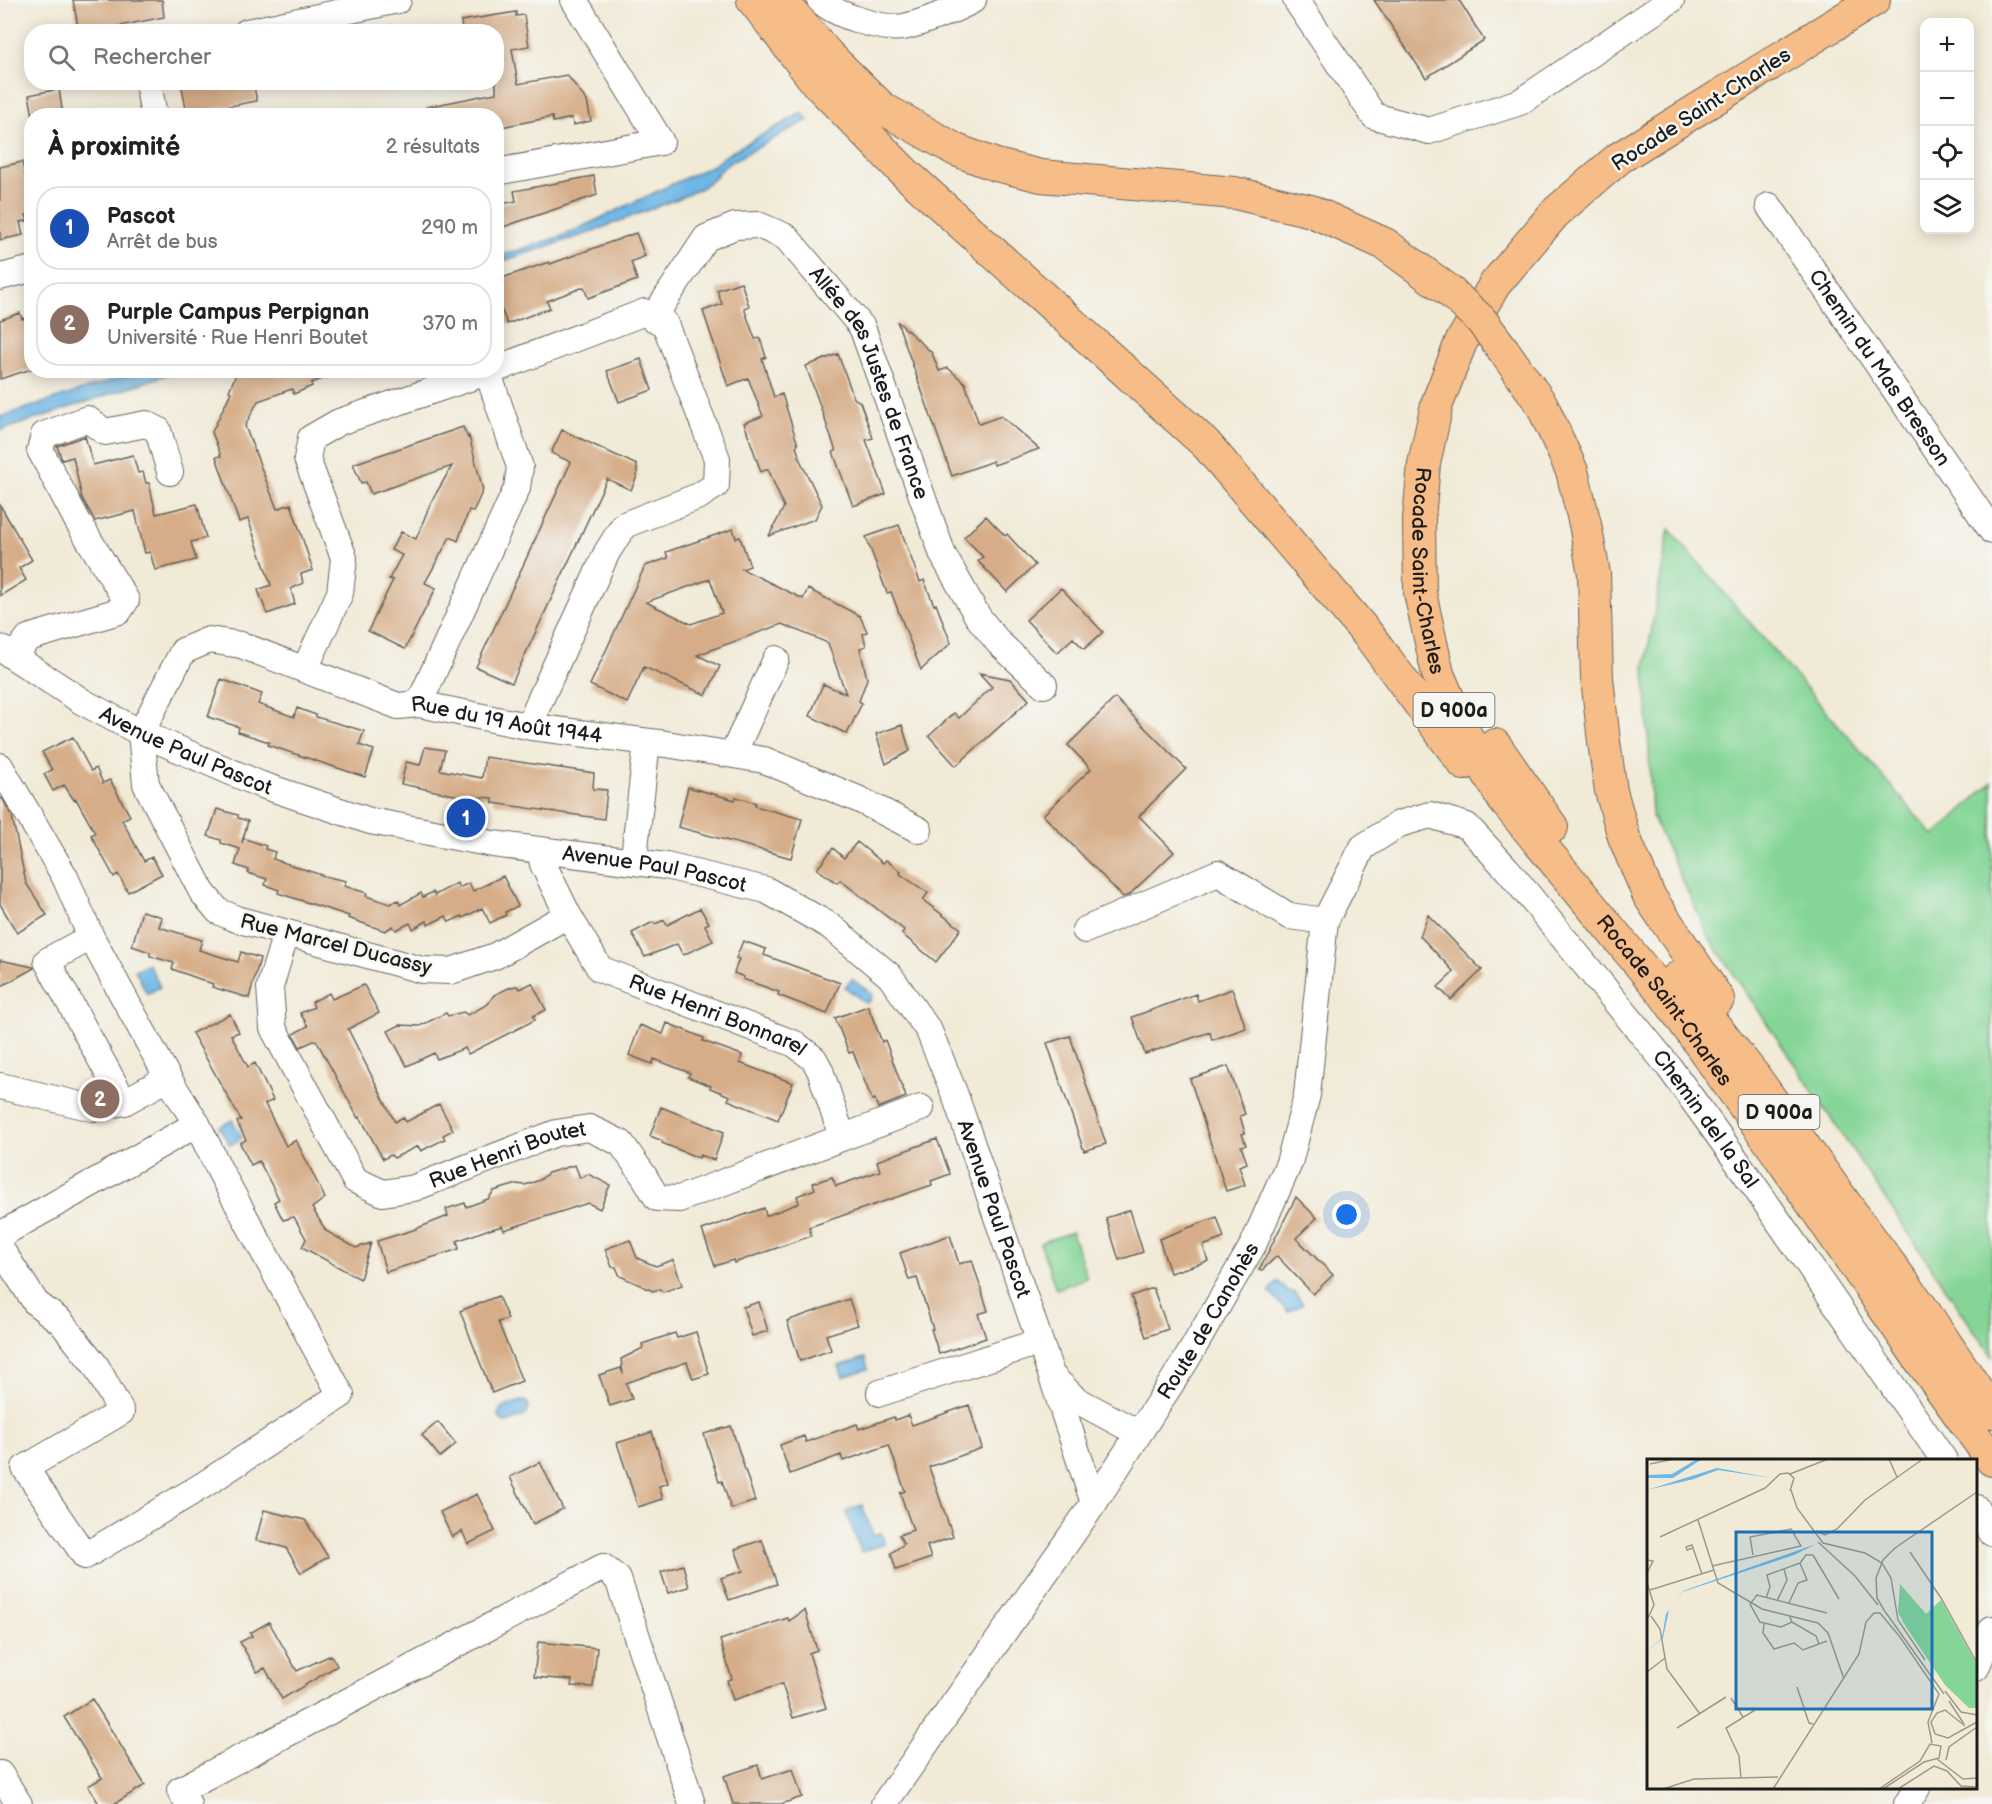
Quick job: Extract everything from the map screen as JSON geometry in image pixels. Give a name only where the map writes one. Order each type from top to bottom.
[{"type":"main road","points":[[753,0],[816,82],[904,172],[1206,444],[1370,637],[1557,884],[1664,1007],[1772,1144]]},
{"type":"main road","points":[[781,0],[829,56],[882,108],[956,150],[996,165],[1041,176],[1235,193],[1311,211],[1385,244],[1448,290],[1481,320],[1542,405],[1572,471],[1594,574],[1598,678],[1611,791],[1624,837],[1649,896],[1851,1194],[1920,1305]]},
{"type":"main road","name":"Rocade Saint-Charles","points":[[1876,0],[1619,158],[1548,222],[1495,284],[1461,342],[1437,404],[1424,465],[1419,519],[1420,593],[1438,675],[1460,724],[1503,799],[1664,994],[1772,1144],[1920,1360],[1992,1460]]},
{"type":"main road","name":"Rocade Saint-Charles","points":[[1876,0],[1591,206],[1556,239],[1525,275],[1500,310],[1478,356],[1455,415],[1441,489],[1438,541],[1441,587],[1457,663],[1492,741],[1549,824],[1671,970],[1755,1077],[1920,1305],[1992,1412]]},
{"type":"street","points":[[285,24],[398,0]]},
{"type":"street","points":[[504,171],[661,142],[574,0]]},
{"type":"street","points":[[820,0],[858,22],[901,27],[973,0]]},
{"type":"street","points":[[1296,0],[1374,116],[1429,131],[1520,102],[1671,0]]},
{"type":"street","points":[[149,90],[153,108]]},
{"type":"street","name":"Chemin du Mas Bresson","points":[[1769,206],[1992,531]]},
{"type":"street","name":"Allée des Justes de France","points":[[653,318],[706,238],[735,226],[758,225],[786,237],[862,327],[943,555],[978,616],[999,643],[1044,685]]},
{"type":"street","points":[[0,277],[24,270]]},
{"type":"street","points":[[504,366],[645,312],[665,324],[717,459],[716,485],[699,496],[624,525],[607,552],[536,709],[532,727]]},
{"type":"street","points":[[305,669],[340,593],[344,558],[307,459],[311,438],[339,422],[471,378]]},
{"type":"street","points":[[419,704],[517,488],[520,467],[494,378]]},
{"type":"street","points":[[7,652],[27,638],[118,611],[126,600],[78,522],[40,450],[44,435],[87,419],[105,432],[146,424],[159,430],[170,472]]},
{"type":"street","name":"Rue du 19 Août 1944","points":[[141,733],[183,651],[209,640],[241,645],[398,706],[419,704],[532,727],[764,760],[860,800],[920,830]]},
{"type":"street","name":"Avenue Paul Pascot","points":[[7,652],[84,702],[141,733],[259,784],[370,821],[493,844],[666,866],[766,890],[830,926],[890,976],[934,1041],[955,1095],[1094,1503]]},
{"type":"street","points":[[733,754],[776,659]]},
{"type":"street","name":"Rue Marcel Ducassy","points":[[141,733],[146,784],[202,892],[218,911],[236,919],[422,970],[451,971],[495,956],[568,915]]},
{"type":"street","points":[[637,862],[636,848],[646,742]]},
{"type":"street","points":[[0,766],[65,877],[91,937],[168,1078],[197,1124],[341,1395],[205,1484],[85,1556],[25,1468],[121,1412],[96,1366],[61,1322],[36,1303],[0,1248]]},
{"type":"street","name":"Route de Canohès","points":[[884,1804],[1094,1503],[1185,1362],[1253,1245],[1289,1163],[1307,1095],[1325,921],[1363,848],[1399,824],[1430,815]]},
{"type":"street","name":"Chemin del la Sal","points":[[1430,815],[1467,826],[1507,869],[1669,1067],[1739,1164],[1943,1459]]},
{"type":"street","points":[[540,850],[543,864],[568,915]]},
{"type":"street","points":[[1085,930],[1218,873],[1289,916],[1325,921]]},
{"type":"street","name":"Rue Henri Bonnarel","points":[[568,915],[600,969],[795,1044],[814,1059],[820,1070],[842,1137]]},
{"type":"street","name":"Rue Henri Boutet","points":[[286,933],[270,987],[273,1028],[355,1180],[383,1193],[414,1188],[556,1133],[589,1128],[621,1143],[657,1198],[679,1199],[921,1108]]},
{"type":"street","points":[[91,937],[47,961],[124,1102]]},
{"type":"street","points":[[0,1086],[93,1108],[124,1102],[168,1078]]},
{"type":"street","points":[[0,1235],[197,1124]]},
{"type":"street","points":[[880,1393],[1039,1342]]},
{"type":"street","name":"Avenue Paul Pascot","points":[[1052,1377],[1075,1399],[1138,1433]]},
{"type":"street","points":[[1977,1510],[1992,1533]]},
{"type":"street","points":[[188,1804],[180,1790],[603,1567],[618,1579],[692,1804]]},
{"type":"street","points":[[1977,1666],[1992,1629]]},
{"type":"street","points":[[0,1774],[19,1804]]},
{"type":"street","points":[[1907,1804],[1916,1789]]},
{"type":"green space","points":[[1669,529],[1934,836],[1992,782],[1992,1357],[1710,939],[1652,816],[1645,667]]},
{"type":"green space","points":[[1072,1232],[1087,1278],[1056,1289],[1040,1243]]},
{"type":"water","points":[[802,113],[808,120],[727,164],[716,174],[717,176],[701,188],[586,234],[504,261],[504,255],[565,235],[713,165],[731,152]]},
{"type":"water","points":[[119,378],[157,378],[0,431],[0,417]]},
{"type":"water","points":[[148,963],[160,987],[147,994],[135,970]]},
{"type":"water","points":[[852,979],[872,994],[870,1001],[865,1003],[845,987]]},
{"type":"water","points":[[232,1120],[242,1138],[230,1145],[219,1127]]},
{"type":"water","points":[[1277,1282],[1288,1292],[1294,1292],[1303,1304],[1288,1312],[1269,1292]]},
{"type":"water","points":[[865,1358],[868,1369],[843,1377],[839,1366]]},
{"type":"water","points":[[521,1401],[527,1402],[529,1406],[526,1415],[507,1423],[501,1420],[498,1416],[500,1409]]},
{"type":"water","points":[[862,1505],[873,1535],[881,1533],[885,1543],[861,1552],[846,1511]]},
{"type":"building","points":[[73,0],[162,0],[164,17],[129,24],[78,24]]},
{"type":"building","points":[[1374,0],[1459,0],[1484,40],[1426,78]]},
{"type":"building","points":[[516,12],[516,16],[524,15],[529,46],[512,49],[518,84],[567,75],[587,101],[591,121],[573,125],[572,118],[553,122],[552,117],[504,126],[504,108],[426,108],[496,93],[496,90],[504,90],[504,24],[461,24],[461,21]]},
{"type":"building","points":[[59,90],[62,108],[31,108],[29,95]]},
{"type":"building","points":[[182,90],[255,90],[257,101],[219,108],[186,108]]},
{"type":"building","points":[[22,162],[24,222],[20,222],[23,235],[0,240],[0,167]]},
{"type":"building","points":[[594,176],[597,195],[504,227],[504,204],[516,201],[514,191]]},
{"type":"building","points":[[636,233],[645,256],[631,262],[637,280],[588,298],[584,287],[547,301],[550,308],[507,324],[504,316],[504,277],[549,262],[550,264]]},
{"type":"building","points":[[741,282],[749,306],[744,308],[755,339],[760,338],[766,357],[762,359],[774,397],[782,394],[801,462],[822,505],[815,519],[769,536],[784,507],[768,469],[761,472],[744,423],[763,416],[748,378],[728,386],[703,311],[722,304],[717,290]]},
{"type":"building","points":[[20,313],[22,319],[24,318],[24,372],[0,379],[0,320]]},
{"type":"building","points":[[897,321],[932,353],[939,371],[948,368],[965,383],[979,424],[1001,416],[1039,449],[994,465],[993,461],[952,476]]},
{"type":"building","points":[[838,354],[854,398],[860,402],[873,438],[866,440],[886,494],[853,506],[806,366]]},
{"type":"building","points":[[641,359],[652,390],[619,402],[607,371]]},
{"type":"building","points":[[234,378],[325,378],[311,383],[312,386],[294,394],[292,389],[258,401],[245,426],[277,509],[291,504],[313,570],[301,574],[303,583],[291,589],[295,604],[267,614],[258,590],[271,585],[248,519],[239,522],[216,457],[221,456],[212,432],[231,392],[229,391]]},
{"type":"building","points":[[463,427],[468,438],[469,436],[483,490],[473,512],[469,510],[458,541],[450,537],[425,583],[436,588],[405,649],[368,631],[393,580],[389,579],[402,555],[391,550],[401,532],[416,539],[431,502],[452,466],[371,494],[366,482],[361,483],[353,464]]},
{"type":"building","points":[[562,430],[637,465],[637,476],[631,490],[607,479],[512,683],[476,667],[571,462],[551,453]]},
{"type":"building","points":[[85,436],[93,465],[133,455],[138,473],[143,472],[146,483],[149,483],[156,514],[197,504],[206,538],[191,542],[196,560],[155,570],[150,552],[145,553],[135,511],[95,521],[82,498],[73,457],[62,460],[57,446]]},
{"type":"building","points":[[0,505],[32,560],[19,568],[26,580],[0,596]]},
{"type":"building","points":[[986,516],[1005,536],[1007,534],[1035,565],[1007,592],[978,561],[983,557],[964,537]]},
{"type":"building","points":[[899,525],[920,582],[924,580],[951,643],[921,670],[891,592],[887,593],[866,537]]},
{"type":"building","points":[[733,529],[736,538],[740,537],[750,566],[742,569],[803,599],[808,589],[860,616],[867,632],[863,634],[866,646],[860,648],[867,679],[859,701],[862,703],[847,734],[810,716],[823,684],[846,694],[828,643],[782,624],[697,655],[720,666],[706,695],[644,667],[627,703],[590,685],[645,566],[668,558],[666,552]],"holes":[[[710,579],[722,613],[691,624],[646,602]]]},
{"type":"building","points":[[1061,588],[1103,632],[1084,649],[1073,638],[1057,653],[1026,620]]},
{"type":"building","points":[[979,673],[1010,679],[1029,700],[956,766],[929,736],[954,713],[959,718],[992,687]]},
{"type":"building","points":[[221,679],[262,694],[258,704],[294,717],[297,708],[316,715],[316,717],[364,731],[359,745],[374,750],[365,777],[268,745],[269,742],[238,732],[239,727],[208,717]]},
{"type":"building","points":[[1115,698],[1186,769],[1139,816],[1174,852],[1129,895],[1123,897],[1043,815],[1091,769],[1068,745]]},
{"type":"building","points":[[902,725],[910,751],[886,764],[876,734]]},
{"type":"building","points":[[73,737],[91,771],[96,768],[103,783],[110,780],[130,816],[122,820],[144,861],[152,857],[162,874],[128,892],[118,874],[114,877],[91,835],[95,833],[76,799],[74,800],[64,785],[53,791],[44,774],[52,770],[42,752]]},
{"type":"building","points":[[425,747],[445,750],[440,770],[482,778],[485,757],[594,773],[593,789],[607,790],[604,819],[493,803],[493,798],[459,796],[401,784],[406,762],[420,765]]},
{"type":"building","points":[[688,787],[735,800],[736,797],[756,803],[755,806],[802,819],[791,858],[678,827]]},
{"type":"building","points":[[2,798],[12,816],[26,883],[47,915],[17,933],[0,904],[0,799]]},
{"type":"building","points":[[217,809],[238,815],[238,818],[248,821],[243,838],[266,846],[265,849],[275,852],[273,859],[346,881],[344,886],[367,893],[366,896],[390,904],[398,900],[400,905],[421,893],[423,897],[433,892],[435,895],[457,883],[459,888],[469,883],[473,891],[503,876],[518,906],[490,923],[482,908],[449,922],[446,916],[428,925],[427,921],[413,929],[410,923],[396,930],[393,926],[385,931],[348,918],[349,916],[278,893],[279,890],[265,885],[267,879],[248,873],[249,870],[235,865],[240,849],[208,836]]},
{"type":"building","points":[[857,842],[883,863],[886,860],[901,872],[900,874],[928,893],[923,900],[961,929],[936,962],[902,934],[904,930],[840,880],[837,883],[817,869],[833,848],[844,858]]},
{"type":"building","points":[[700,908],[709,923],[705,925],[713,941],[683,955],[677,944],[645,957],[632,933],[653,922],[655,924],[664,920],[667,925]]},
{"type":"building","points":[[142,911],[162,917],[159,927],[202,940],[199,950],[238,962],[241,952],[260,958],[249,998],[212,987],[213,984],[172,969],[174,963],[150,956],[150,952],[132,946]]},
{"type":"building","points":[[1428,915],[1482,970],[1451,1000],[1438,987],[1454,972],[1420,936]]},
{"type":"building","points":[[743,941],[766,949],[764,955],[840,983],[827,1014],[778,995],[779,992],[743,979],[744,977],[734,973],[739,959],[736,958]]},
{"type":"building","points":[[0,960],[33,967],[34,968],[0,987]]},
{"type":"building","points":[[532,983],[546,1010],[533,1016],[535,1020],[468,1054],[465,1048],[437,1059],[434,1053],[407,1066],[388,1031],[400,1025],[420,1026],[446,1013],[448,1016],[463,1012],[468,1015],[488,1004],[494,995],[511,987],[517,986],[520,989]]},
{"type":"building","points":[[364,985],[379,1013],[348,1029],[395,1122],[403,1117],[406,1122],[439,1104],[453,1130],[443,1135],[445,1139],[421,1151],[418,1146],[394,1158],[391,1155],[383,1159],[316,1040],[300,1047],[293,1034],[308,1026],[300,1013],[314,1007],[312,1002],[329,993],[332,999]]},
{"type":"building","points":[[1232,989],[1246,1028],[1212,1040],[1210,1032],[1145,1054],[1132,1017],[1196,994],[1198,1001]]},
{"type":"building","points":[[868,1006],[882,1042],[885,1040],[906,1097],[878,1108],[875,1099],[872,1100],[853,1052],[849,1053],[835,1018]]},
{"type":"building","points":[[230,1014],[239,1032],[231,1035],[248,1067],[255,1063],[273,1100],[265,1104],[286,1146],[296,1140],[325,1198],[312,1208],[326,1231],[356,1248],[371,1243],[360,1279],[302,1247],[306,1239],[294,1217],[283,1220],[274,1202],[279,1199],[259,1161],[251,1165],[240,1143],[246,1140],[237,1122],[241,1120],[192,1033]]},
{"type":"building","points":[[667,1023],[704,1038],[703,1041],[742,1055],[740,1063],[793,1083],[778,1120],[728,1100],[730,1096],[688,1077],[690,1073],[654,1059],[652,1064],[629,1055],[640,1025],[663,1034]]},
{"type":"building","points":[[1070,1036],[1106,1144],[1084,1151],[1047,1043]]},
{"type":"building","points":[[1228,1066],[1245,1114],[1240,1116],[1246,1145],[1241,1146],[1247,1163],[1239,1166],[1245,1185],[1226,1191],[1190,1079]]},
{"type":"building","points":[[661,1107],[724,1132],[714,1160],[700,1155],[699,1158],[650,1136]]},
{"type":"building","points":[[937,1139],[950,1174],[931,1181],[932,1185],[809,1227],[811,1236],[734,1263],[733,1260],[715,1266],[702,1230],[764,1208],[766,1216],[799,1203],[797,1196],[815,1189],[813,1183],[832,1177],[836,1186],[880,1171],[877,1161]]},
{"type":"building","points":[[575,1165],[580,1178],[588,1174],[610,1185],[600,1209],[588,1203],[504,1230],[502,1226],[489,1229],[457,1241],[459,1249],[386,1272],[377,1241],[448,1216],[446,1209],[465,1203],[466,1207],[488,1199],[494,1191],[517,1184],[525,1185],[540,1180],[548,1173]]},
{"type":"building","points":[[1296,1197],[1317,1218],[1296,1238],[1333,1275],[1313,1294],[1277,1256],[1261,1271],[1259,1270]]},
{"type":"building","points":[[1130,1210],[1143,1252],[1119,1260],[1106,1218]]},
{"type":"building","points":[[1217,1217],[1224,1238],[1203,1246],[1208,1261],[1170,1273],[1159,1239]]},
{"type":"building","points":[[950,1235],[959,1264],[972,1260],[988,1311],[978,1314],[986,1338],[939,1354],[917,1278],[909,1280],[900,1253]]},
{"type":"building","points":[[630,1240],[637,1258],[656,1266],[673,1260],[682,1285],[663,1292],[660,1289],[653,1291],[620,1276],[616,1267],[612,1267],[605,1249]]},
{"type":"building","points":[[1153,1288],[1168,1329],[1146,1337],[1131,1296]]},
{"type":"building","points":[[498,1296],[508,1319],[498,1322],[522,1381],[492,1393],[460,1311]]},
{"type":"building","points":[[849,1299],[858,1325],[826,1335],[831,1350],[800,1361],[787,1321]]},
{"type":"building","points":[[759,1302],[768,1331],[752,1336],[743,1307]]},
{"type":"building","points":[[696,1332],[709,1374],[693,1379],[687,1362],[626,1383],[632,1399],[610,1406],[599,1375],[621,1368],[623,1374],[621,1359],[643,1348],[642,1344],[675,1333],[677,1338]]},
{"type":"building","points":[[969,1405],[982,1448],[929,1467],[953,1537],[927,1546],[931,1558],[896,1570],[891,1553],[904,1544],[899,1535],[913,1530],[900,1493],[905,1491],[889,1445],[843,1461],[841,1455],[790,1474],[780,1445],[804,1436],[806,1442],[857,1424],[859,1429],[894,1417],[895,1420],[908,1415],[912,1425]]},
{"type":"building","points":[[438,1422],[456,1444],[440,1457],[422,1435]]},
{"type":"building","points":[[731,1426],[755,1501],[731,1509],[722,1481],[719,1482],[704,1434]]},
{"type":"building","points":[[652,1432],[668,1483],[659,1486],[663,1499],[638,1507],[617,1443]]},
{"type":"building","points":[[540,1462],[563,1509],[533,1524],[510,1477]]},
{"type":"building","points":[[477,1494],[495,1531],[468,1544],[462,1531],[452,1537],[440,1512]]},
{"type":"building","points":[[264,1510],[305,1520],[328,1557],[301,1573],[286,1548],[256,1540]]},
{"type":"building","points":[[762,1540],[777,1584],[729,1600],[721,1578],[743,1571],[735,1549]]},
{"type":"building","points":[[683,1565],[689,1587],[668,1593],[661,1572]]},
{"type":"building","points":[[805,1610],[817,1650],[809,1653],[826,1708],[793,1718],[782,1684],[733,1700],[727,1680],[732,1679],[720,1640],[788,1618],[789,1621]]},
{"type":"building","points":[[269,1622],[297,1671],[331,1655],[337,1666],[282,1699],[265,1668],[257,1672],[240,1642],[252,1636],[250,1633]]},
{"type":"building","points":[[538,1642],[597,1648],[593,1687],[571,1686],[572,1680],[534,1677]]},
{"type":"building","points":[[92,1699],[145,1785],[114,1804],[99,1804],[88,1786],[102,1778],[64,1717]]},
{"type":"building","points":[[758,1765],[762,1779],[793,1769],[802,1797],[781,1804],[733,1804],[724,1776]]},
{"type":"place","name":"Pascot","points":[[466,818]]},
{"type":"place","name":"Purple Campus Perpignan","points":[[100,1099]]}]
